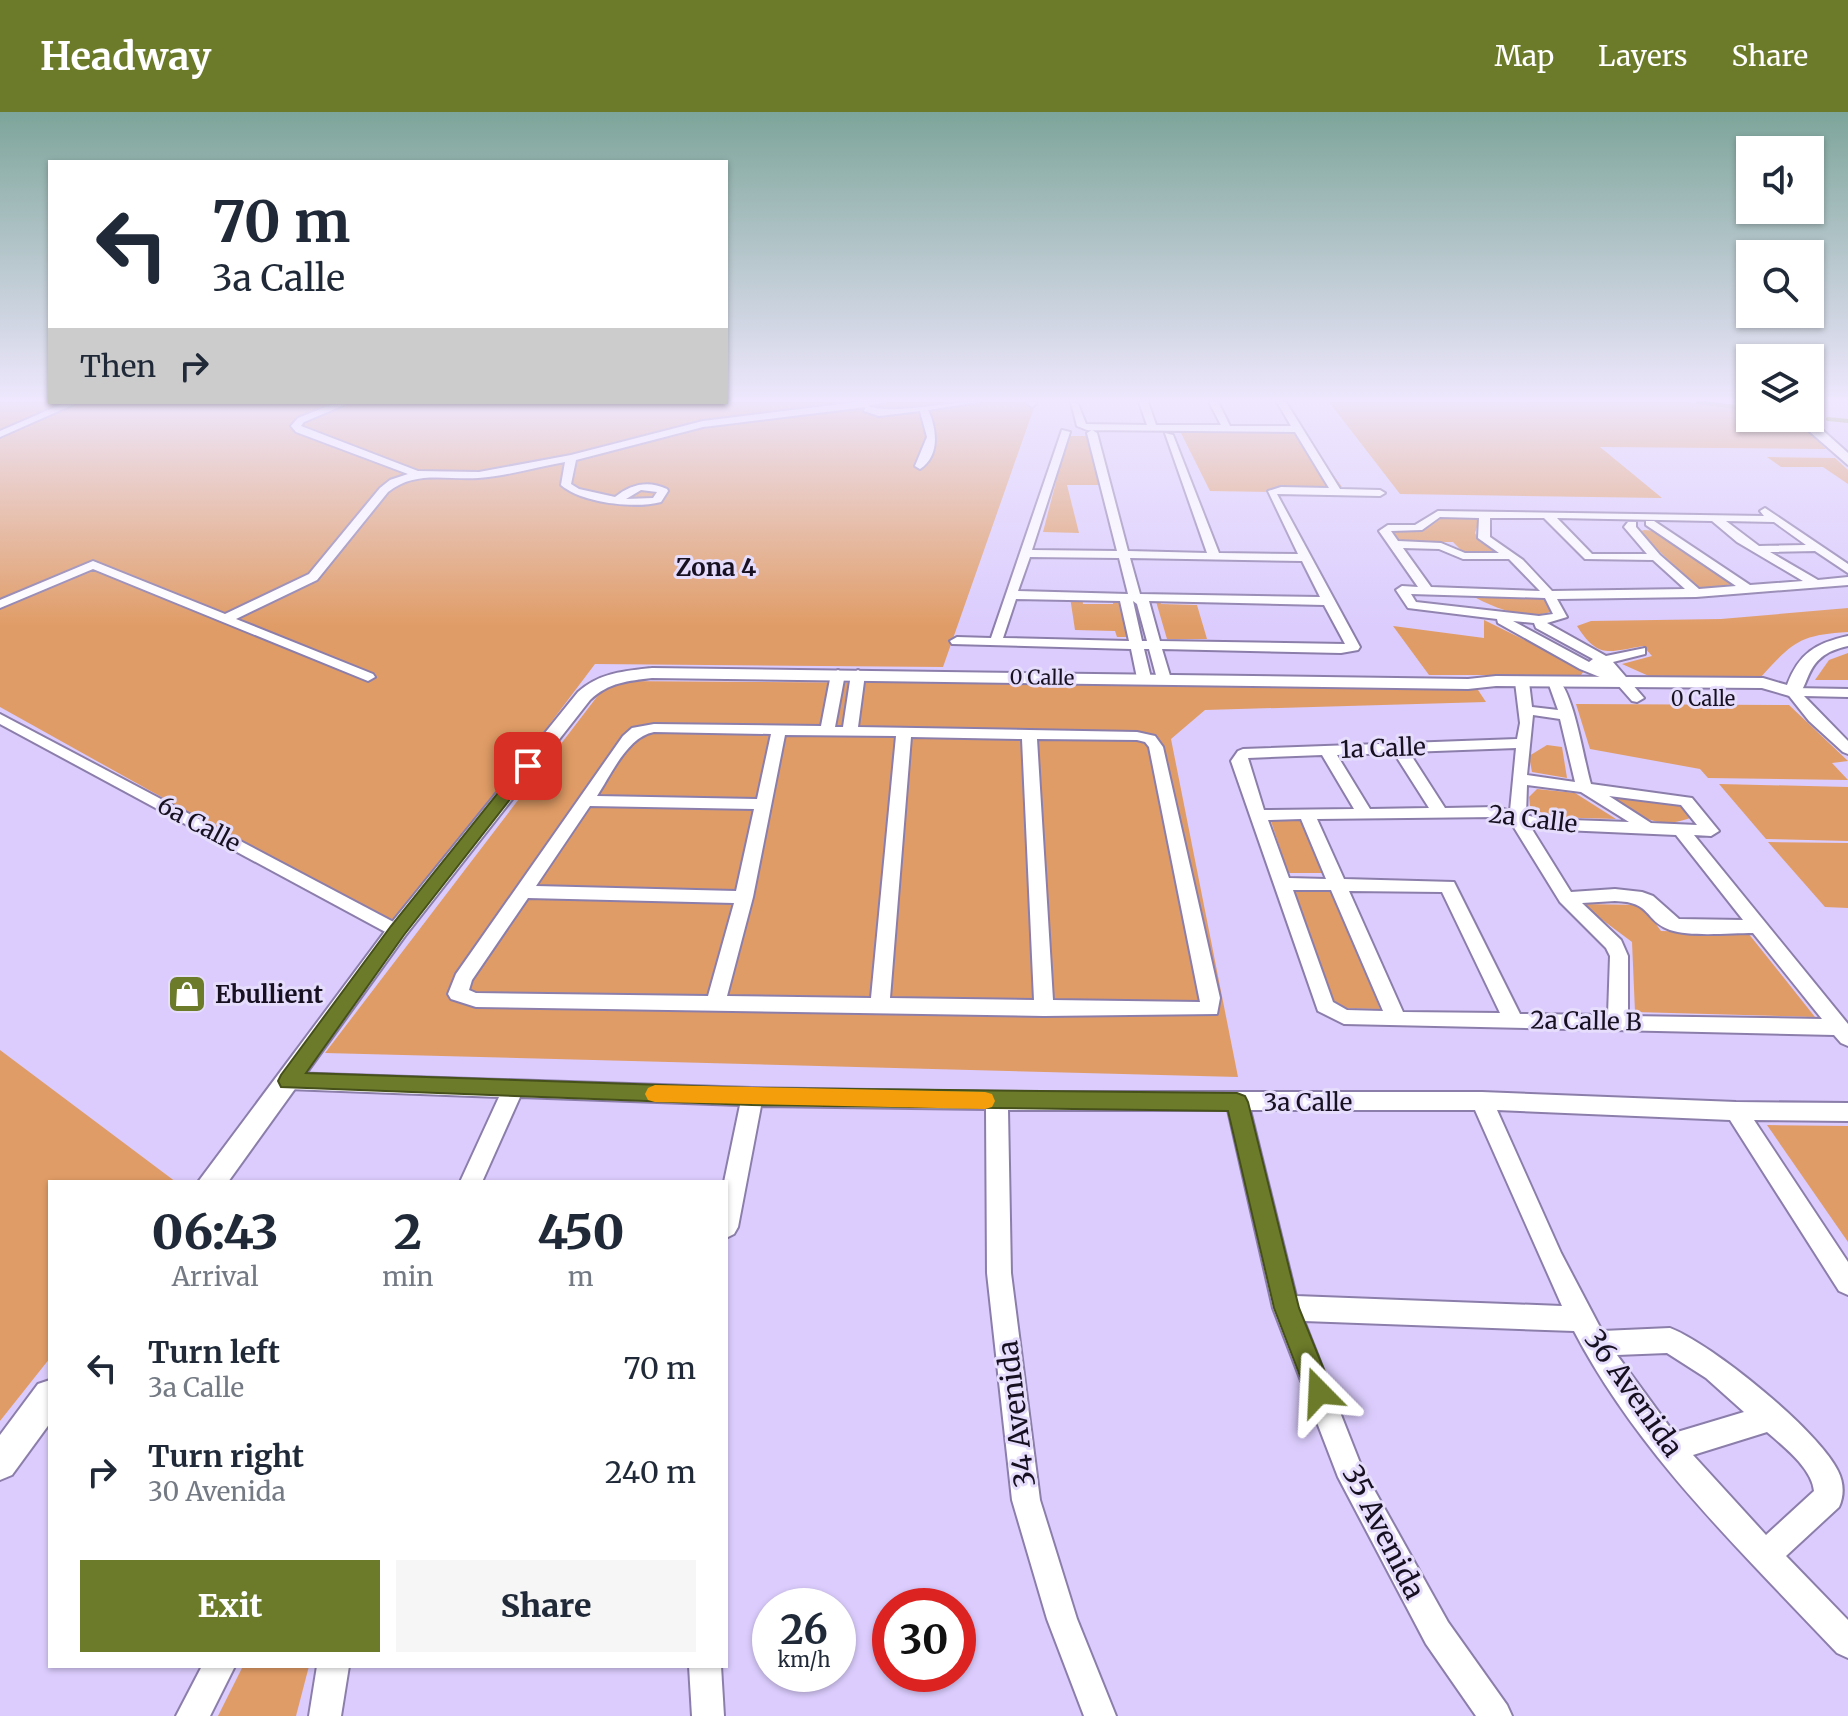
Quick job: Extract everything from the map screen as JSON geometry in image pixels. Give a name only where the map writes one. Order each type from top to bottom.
[{"type":"street","points":[[224,620],[313,577],[384,490],[409,477]]},
{"type":"street","points":[[569,477],[568,487],[618,500]]},
{"type":"street","points":[[996,641],[1051,477]]},
{"type":"street","points":[[1101,477],[1134,595],[1143,602],[1164,679]]},
{"type":"street","points":[[1184,477],[1214,556]]},
{"type":"street","points":[[1328,477],[1336,491]]},
{"type":"street","points":[[957,641],[1353,647],[1273,491],[1380,493]]},
{"type":"street","points":[[1763,510],[1848,569]]},
{"type":"street","points":[[1426,589],[1385,531],[1388,528],[1418,528],[1438,514],[1775,519]]},
{"type":"street","points":[[1485,515],[1484,538],[1511,556],[1552,595],[1561,617],[1539,620],[1412,605],[1402,591],[1404,589],[1552,595],[1696,593],[1848,581]]},
{"type":"street","points":[[1547,515],[1589,557],[1656,557]]},
{"type":"street","points":[[1630,519],[1644,526],[1663,516]]},
{"type":"street","points":[[1714,517],[1756,549],[1815,583]]},
{"type":"street","points":[[1630,519],[1630,527],[1656,557],[1696,593]]},
{"type":"street","points":[[1650,522],[1748,589]]},
{"type":"street","points":[[1394,544],[1441,546],[1463,556],[1511,556]]},
{"type":"street","points":[[1756,549],[1816,548]]},
{"type":"street","points":[[1024,553],[1305,558]]},
{"type":"street","points":[[0,604],[93,565],[368,677]]},
{"type":"street","points":[[1452,592],[1585,666],[1624,683]]},
{"type":"street","points":[[1010,595],[1328,601]]},
{"type":"street","points":[[1134,595],[1126,600],[1144,678]]},
{"type":"street","points":[[1539,620],[1541,625],[1604,660],[1637,698]]},
{"type":"street","points":[[1848,641],[1824,645],[1804,660],[1793,692],[1814,718],[1848,749]]},
{"type":"street","points":[[1554,649],[1571,642]]},
{"type":"street","points":[[1585,666],[1640,651]]},
{"type":"street","name":"0 Calle","points":[[397,931],[584,696],[596,685],[617,677],[652,673],[858,674],[1468,684],[1524,694],[1624,683],[1763,683],[1793,692],[1848,693]]},
{"type":"street","points":[[827,731],[838,674]]},
{"type":"street","points":[[850,731],[858,674]]},
{"type":"street","points":[[1558,689],[1568,716],[1573,752],[1584,787]]},
{"type":"street","name":"0 Calle","points":[[1558,689],[1637,698],[1776,698],[1793,692]]},
{"type":"street","points":[[1568,716],[1524,694],[1518,820],[1566,898],[1614,945],[1619,956],[1618,1021]]},
{"type":"street","points":[[832,708],[854,709]]},
{"type":"street","name":"6a Calle","points":[[0,718],[397,931]]},
{"type":"street","points":[[715,1004],[744,897],[779,730]]},
{"type":"street","points":[[779,730],[1137,736],[1150,739],[1156,747],[1210,1009],[476,1000],[458,994],[463,979],[628,739],[637,731],[779,730]]},
{"type":"street","points":[[880,1006],[904,732]]},
{"type":"street","points":[[1029,734],[1044,1009]]},
{"type":"street","name":"1a Calle","points":[[1259,815],[1239,761],[1243,754],[1524,743]]},
{"type":"street","points":[[1398,747],[1440,812]]},
{"type":"street","points":[[1326,750],[1365,813]]},
{"type":"street","points":[[1519,779],[1584,787],[1646,826]]},
{"type":"street","name":"2a Calle","points":[[1259,815],[1497,812],[1541,824],[1711,831],[1686,801],[1584,787]]},
{"type":"street","points":[[586,801],[764,804]]},
{"type":"street","points":[[1307,814],[1396,1019]]},
{"type":"street","points":[[1259,815],[1283,884],[1448,886],[1514,1021]]},
{"type":"street","points":[[1682,832],[1843,1032]]},
{"type":"street","name":"2a Calle B","points":[[1283,884],[1325,1006],[1333,1013],[1396,1019],[1618,1021],[1843,1032]]},
{"type":"street","points":[[525,892],[744,897]]},
{"type":"street","points":[[1566,898],[1637,897],[1651,904],[1664,921],[1676,925],[1758,927]]},
{"type":"street","points":[[214,1180],[397,931]]},
{"type":"street","name":"3a Calle","points":[[288,1081],[752,1097],[997,1101],[1482,1101],[1848,1112]]},
{"type":"street","points":[[472,1180],[513,1089]]},
{"type":"street","points":[[728,1217],[752,1097]]},
{"type":"street","name":"34 Avenida","points":[[997,1101],[999,1273],[1026,1500],[1062,1619],[1100,1716]]},
{"type":"street","name":"36 Avenida","points":[[1482,1101],[1582,1319],[1638,1409],[1766,1555],[1848,1642]]},
{"type":"street","name":"35 Avenida","points":[[1237,1102],[1286,1308],[1352,1477],[1437,1633],[1496,1716]]},
{"type":"street","points":[[1736,1111],[1848,1283]]},
{"type":"street","points":[[1286,1308],[1582,1319]]},
{"type":"street","points":[[1597,1344],[1670,1340],[1715,1369],[1799,1442],[1827,1478],[1829,1497],[1766,1555]]},
{"type":"street","points":[[0,1463],[48,1399]]},
{"type":"street","points":[[1671,1448],[1771,1417]]},
{"type":"street","points":[[192,1716],[218,1668]]},
{"type":"street","points":[[325,1716],[333,1668]]},
{"type":"street","points":[[705,1668],[708,1716]]},
{"type":"shaded area","points":[[0,477],[1010,477],[943,667],[595,664],[396,928],[0,707]]},
{"type":"shaded area","points":[[1057,477],[1099,477],[1101,485],[1067,485],[1079,533],[1043,532]]},
{"type":"shaded area","points":[[1203,477],[1335,477],[1342,487],[1276,487],[1278,492],[1210,491]]},
{"type":"shaded area","points":[[1387,477],[1636,477],[1662,498],[1400,494]]},
{"type":"shaded area","points":[[1446,515],[1481,515],[1475,533],[1480,542],[1501,552],[1462,551],[1453,542],[1399,542],[1390,529],[1426,529]]},
{"type":"shaded area","points":[[1656,531],[1738,586],[1699,589],[1639,532]]},
{"type":"shaded area","points":[[1470,595],[1544,596],[1554,610],[1544,614],[1522,614]]},
{"type":"shaded area","points":[[1070,597],[1082,597],[1083,604],[1113,604],[1113,597],[1120,597],[1127,637],[1117,637],[1115,631],[1075,630]]},
{"type":"shaded area","points":[[1155,598],[1159,598],[1161,604],[1197,605],[1207,639],[1167,639]]},
{"type":"shaded area","points":[[1848,608],[1848,632],[1818,635],[1798,642],[1761,677],[1651,677],[1622,664],[1652,656],[1643,646],[1605,651],[1591,644],[1577,626],[1591,621],[1721,619]]},
{"type":"shaded area","points":[[1484,620],[1584,671],[1581,675],[1429,675],[1393,626],[1484,638]]},
{"type":"shaded area","points":[[1848,653],[1848,680],[1815,680],[1829,660]]},
{"type":"shaded area","points":[[609,681],[1476,687],[1486,702],[1205,710],[1171,739],[1238,1077],[325,1053]]},
{"type":"shaded area","points":[[1576,704],[1789,705],[1848,761],[1832,763],[1848,780],[1708,778],[1700,769],[1590,749]]},
{"type":"shaded area","points":[[1547,745],[1562,747],[1567,778],[1532,772],[1529,756]]},
{"type":"shaded area","points":[[1719,784],[1848,787],[1848,841],[1766,839]]},
{"type":"shaded area","points":[[1537,789],[1575,793],[1616,819],[1549,817],[1530,806],[1529,797]]},
{"type":"shaded area","points":[[1613,795],[1680,804],[1695,816],[1682,821],[1650,820],[1607,797]]},
{"type":"shaded area","points":[[1302,817],[1326,873],[1288,873],[1270,818]]},
{"type":"shaded area","points":[[1768,842],[1848,843],[1848,908],[1825,907]]},
{"type":"shaded area","points":[[1290,886],[1332,887],[1380,1009],[1329,1008]]},
{"type":"shaded area","points":[[1581,904],[1642,905],[1661,931],[1748,933],[1815,1017],[1635,1012],[1632,942]]},
{"type":"shaded area","points":[[0,1050],[173,1180],[48,1180],[48,1361],[0,1421]]},
{"type":"shaded area","points":[[1767,1125],[1848,1126],[1848,1242]]},
{"type":"shaded area","points":[[242,1668],[308,1668],[296,1716],[218,1716]]},
{"type":"slow traffic","points":[[655,1094],[985,1101]]},
{"type":"place","name":"Ebullient","points":[[187,994]]},
{"type":"district","name":"Zona 4","points":[[716,567]]},
{"type":"route","points":[[528,766],[397,931],[288,1081],[752,1097],[1237,1102],[1286,1308],[1319,1392]]}]
